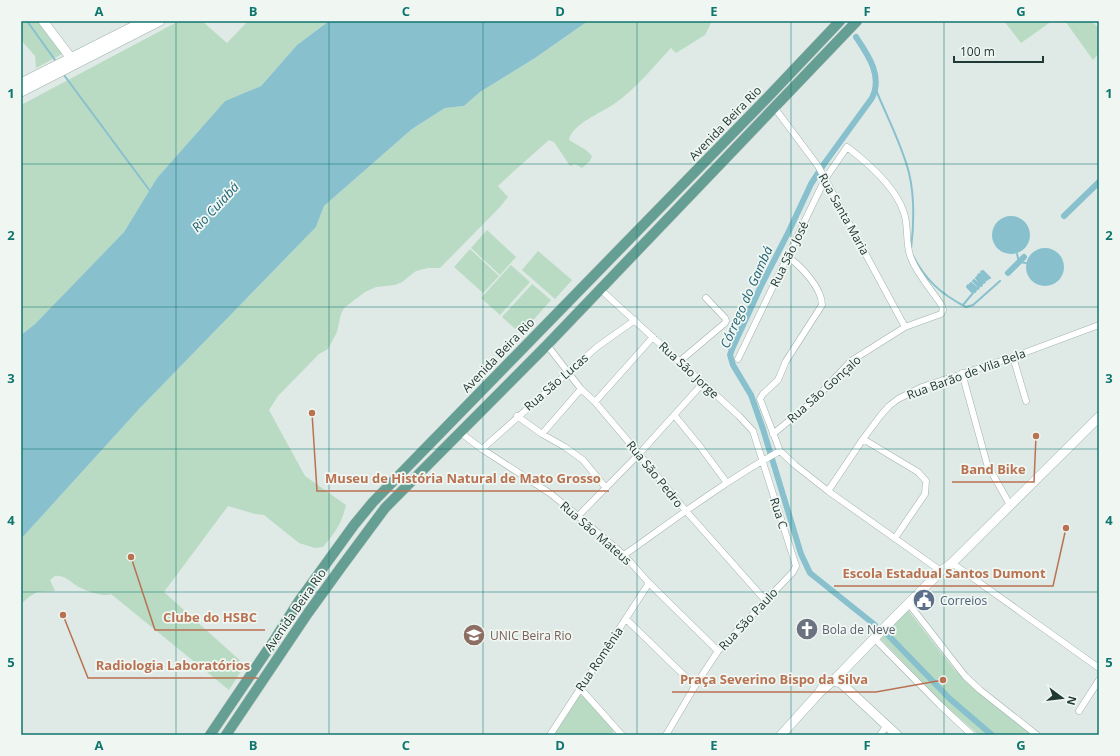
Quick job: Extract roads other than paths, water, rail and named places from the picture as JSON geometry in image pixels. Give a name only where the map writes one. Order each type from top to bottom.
[{"type":"main road","points":[[43,21],[74,61]]},
{"type":"main road","points":[[21,92],[144,21]]},
{"type":"main road","points":[[21,83],[74,61],[160,21]]},
{"type":"main road","name":"Avenida Beira Rio","points":[[210,735],[299,601],[350,531],[374,502],[840,21]]},
{"type":"main road","name":"Avenida Beira Rio","points":[[226,735],[308,613],[385,508],[549,343],[857,21]]},
{"type":"main road","points":[[543,327],[548,329],[549,343]]},
{"type":"main road","points":[[460,433],[458,427],[460,422],[474,404],[478,395]]},
{"type":"main road","points":[[781,735],[819,693],[839,676],[908,604],[952,563],[1099,417]]},
{"type":"main road","points":[[309,588],[312,599],[318,600]]},
{"type":"main road","points":[[299,601],[307,604],[308,613]]},
{"type":"main road","points":[[839,676],[897,735]]},
{"type":"street","name":"Rua Santa Maria","points":[[774,107],[818,166],[905,327]]},
{"type":"street","name":"Rua São José","points":[[738,359],[825,179],[847,147],[891,187],[904,212],[908,231],[907,248],[911,259],[918,273],[942,306],[943,310],[941,314]]},
{"type":"street","points":[[788,257],[796,263],[815,286],[820,294],[822,305],[786,361],[778,380],[761,396],[761,402],[779,452],[828,491],[942,571]]},
{"type":"street","name":"Rua São Jorge","points":[[600,289],[739,416],[752,431],[764,459]]},
{"type":"street","points":[[680,361],[726,320],[706,298]]},
{"type":"street","name":"Rua São Gonçalo","points":[[773,434],[813,401],[850,361],[905,327],[941,314]]},
{"type":"street","name":"Rua São Lucas","points":[[482,449],[517,416],[597,347],[635,320]]},
{"type":"street","name":"Rua Barão de Vila Bela","points":[[828,491],[863,439],[889,406],[898,399],[916,389],[1013,357],[1099,325]]},
{"type":"street","points":[[595,402],[652,337]]},
{"type":"street","name":"Rua São Pedro","points":[[549,343],[568,373],[581,389],[595,402],[686,511],[765,600]]},
{"type":"street","points":[[1013,357],[1026,401]]},
{"type":"street","points":[[962,374],[987,464],[1010,505]]},
{"type":"street","points":[[578,516],[675,416],[703,383]]},
{"type":"street","points":[[542,434],[581,389]]},
{"type":"street","points":[[517,416],[542,434],[565,446],[583,460],[606,488]]},
{"type":"street","points":[[675,416],[702,449],[726,483]]},
{"type":"street","name":"Rua São Mateus","points":[[460,433],[551,494],[578,516],[624,555],[718,651]]},
{"type":"street","points":[[863,439],[918,472],[926,481],[925,494],[895,538]]},
{"type":"street","points":[[624,555],[726,483],[764,459],[779,452]]},
{"type":"street","name":"Rua C","points":[[764,459],[796,566]]},
{"type":"street","points":[[952,563],[1099,668]]},
{"type":"street","name":"Rua São Paulo","points":[[666,735],[718,651],[793,572],[796,566]]},
{"type":"street","name":"Rua Romênia","points":[[550,735],[650,583]]},
{"type":"street","points":[[908,604],[965,676],[980,690],[1037,735]]},
{"type":"street","points":[[626,618],[695,686]]},
{"type":"street","points":[[874,638],[972,735]]},
{"type":"street","points":[[1079,711],[1099,680]]},
{"type":"street","points":[[580,688],[619,734]]},
{"type":"street","points":[[880,735],[887,725]]},
{"type":"water","name":"Rio Cuiabá","points":[[329,21],[588,21],[535,58],[480,92],[464,106],[445,108],[412,129],[324,206],[316,227],[140,408],[21,539],[21,335],[35,324],[124,232],[157,178],[225,101],[261,86],[297,45]]},
{"type":"water","points":[[1007,216],[1015,216],[1025,221],[1029,228],[1029,242],[1025,249],[1015,254],[1007,254],[997,249],[995,246],[992,239],[992,231],[997,221],[1000,219]]},
{"type":"water","points":[[1041,248],[1049,248],[1059,253],[1063,260],[1063,274],[1059,281],[1049,286],[1041,286],[1031,281],[1029,278],[1026,271],[1026,263],[1031,253],[1034,251]]},
{"type":"waterway","points":[[27,21],[55,60]]},
{"type":"waterway","name":"Córrego do Gambá","points":[[856,37],[873,66],[876,82],[872,98],[811,184],[761,286],[730,355],[733,365],[751,395],[763,429],[801,554],[810,573],[875,625]]},
{"type":"waterway","points":[[64,75],[150,191]]},
{"type":"waterway","points":[[876,90],[906,163],[911,182],[913,211],[911,249]]},
{"type":"waterway","points":[[1064,216],[1099,182]]},
{"type":"waterway","points":[[912,254],[922,271],[934,285],[949,297],[966,307],[973,305],[1000,281]]},
{"type":"waterway","points":[[1017,254],[1019,262],[1026,263]]},
{"type":"waterway","points":[[1008,273],[1024,257]]},
{"type":"waterway","points":[[963,305],[973,293],[967,287],[968,285],[975,292],[976,290],[970,284],[971,283],[978,289],[979,287],[973,281],[974,280],[981,286],[982,285],[976,278],[977,277],[983,283],[985,282],[978,275],[980,274],[986,280],[988,279],[981,272],[983,271],[990,278]]},
{"type":"waterway","name":"Córrego do Gambá","points":[[888,635],[950,699],[992,735]]},
{"type":"place","name":"Museu de História Natural de Mato Grosso","points":[[312,413]]},
{"type":"place","name":"Band Bike","points":[[1036,436]]},
{"type":"place","name":"Escola Estadual Santos Dumont","points":[[1066,528]]},
{"type":"place","name":"Clube do HSBC","points":[[131,557]]},
{"type":"place","name":"Correios","points":[[924,600]]},
{"type":"place","name":"Radiologia Laboratórios","points":[[63,615]]},
{"type":"place","name":"Bola de Neve","points":[[807,629]]},
{"type":"place","name":"UNIC Beira Rio","points":[[474,635]]},
{"type":"place","name":"Praça Severino Bispo da Silva","points":[[943,680]]}]
